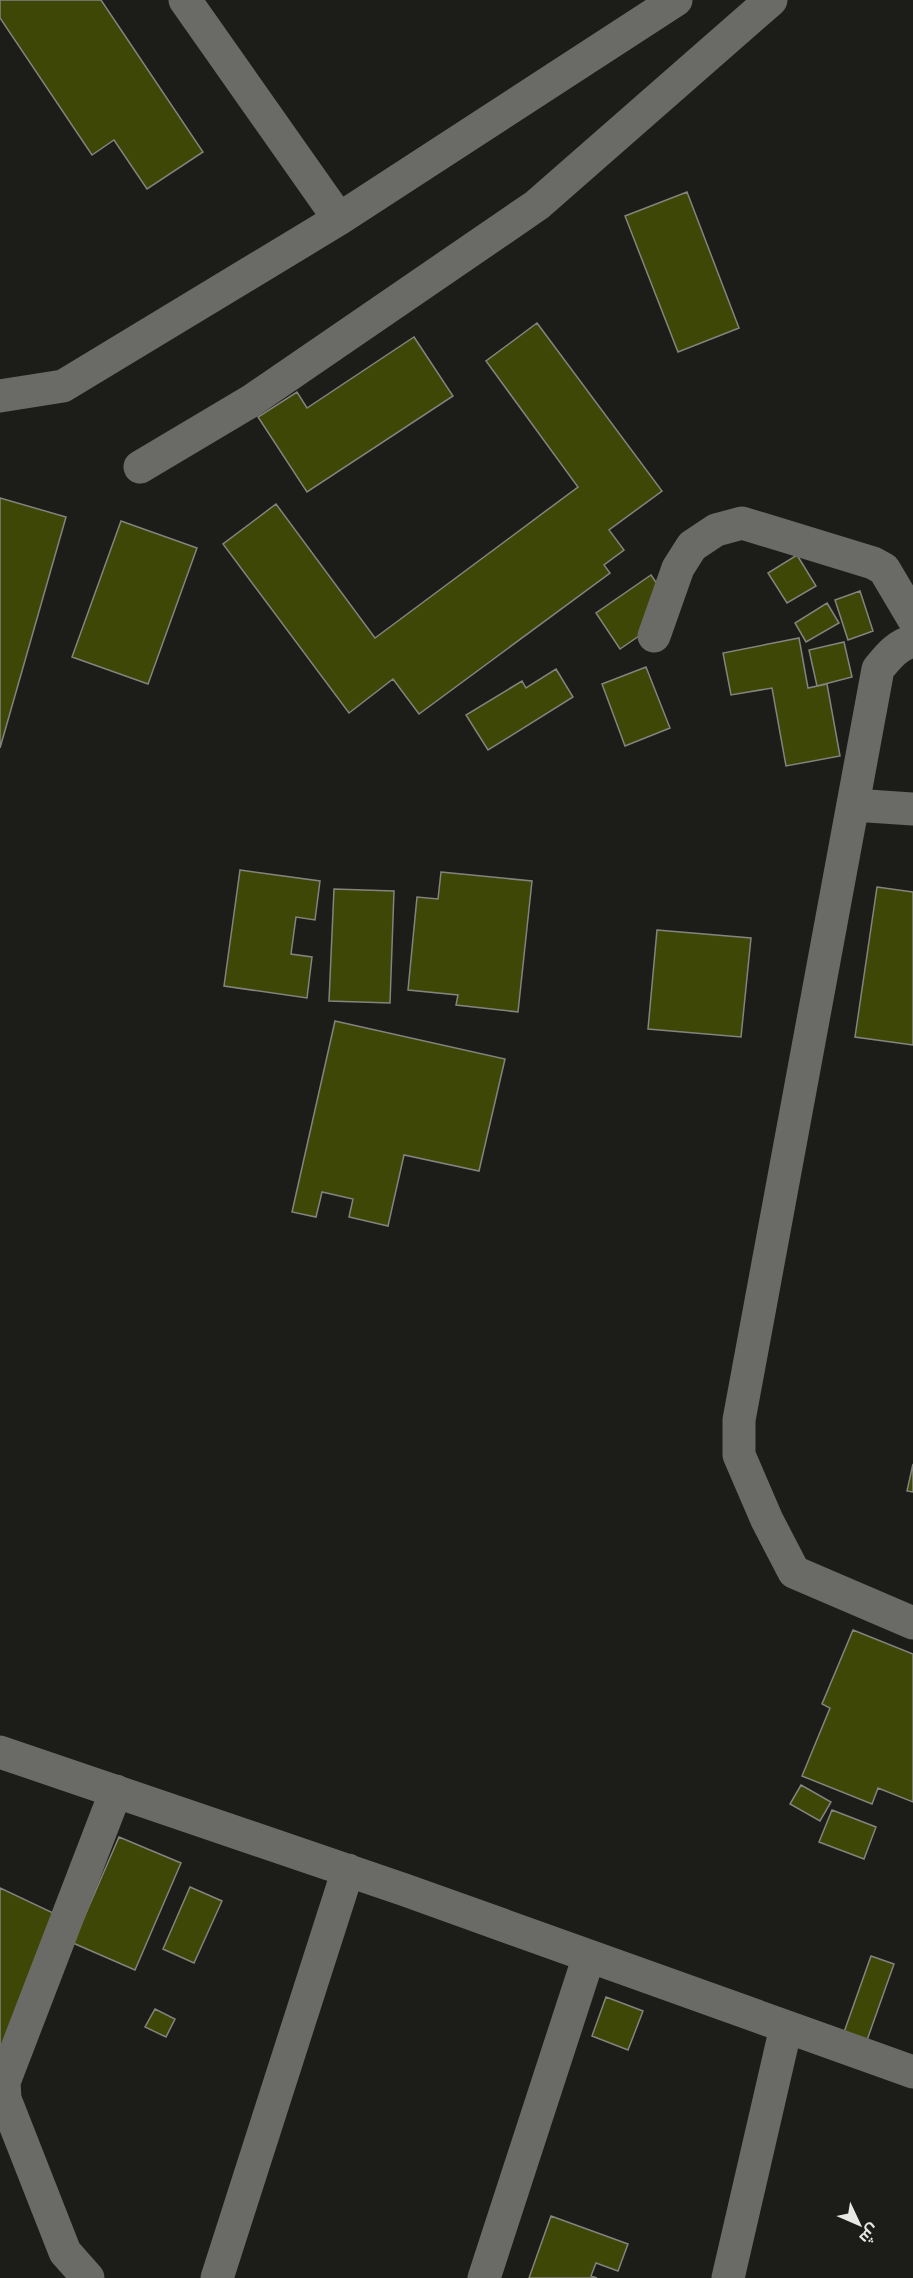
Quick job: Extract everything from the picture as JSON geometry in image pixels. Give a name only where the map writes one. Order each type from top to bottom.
[{"type":"street","points":[[185,0],[339,219]]},
{"type":"street","points":[[0,396],[63,386],[339,219],[676,0]]},
{"type":"street","points":[[140,467],[251,401],[537,205],[771,0]]},
{"type":"street","points":[[654,636],[678,568],[692,546],[716,530],[741,523],[873,563],[884,569],[913,618]]},
{"type":"street","points":[[913,641],[896,650],[878,669],[739,1420],[739,1455],[767,1520],[794,1572],[913,1623]]},
{"type":"street","points":[[853,805],[913,809]]},
{"type":"street","points":[[0,1752],[348,1870],[913,2072]]},
{"type":"street","points":[[88,2278],[65,2265],[5,2098],[4,2082],[116,1791]]},
{"type":"street","points":[[217,2278],[348,1870]]},
{"type":"street","points":[[484,2278],[589,1956]]},
{"type":"street","points":[[728,2278],[786,2027]]},
{"type":"building","points":[[0,0],[101,0],[203,152],[147,189],[114,140],[92,155],[0,18]]},
{"type":"building","points":[[687,192],[739,328],[678,352],[625,216]]},
{"type":"building","points":[[537,323],[662,491],[609,530],[624,550],[604,565],[610,573],[419,714],[393,679],[349,713],[223,544],[276,504],[375,638],[578,487],[486,361]]},
{"type":"building","points":[[414,337],[453,396],[307,492],[258,417],[297,392],[307,408]]},
{"type":"building","points":[[0,498],[66,517],[0,748]]},
{"type":"building","points":[[121,521],[197,548],[148,684],[72,657]]},
{"type":"building","points":[[797,555],[816,586],[787,603],[768,573]]},
{"type":"building","points":[[651,575],[670,603],[652,627],[620,649],[596,613]]},
{"type":"building","points":[[860,591],[873,631],[848,640],[835,600]]},
{"type":"building","points":[[827,603],[839,623],[806,642],[795,623]]},
{"type":"building","points":[[799,638],[808,688],[827,684],[840,756],[786,766],[772,688],[731,695],[723,653]]},
{"type":"building","points":[[844,642],[852,677],[817,686],[809,650]]},
{"type":"building","points":[[646,667],[670,728],[625,746],[602,684]]},
{"type":"building","points":[[556,669],[573,697],[488,750],[466,715],[522,681],[526,688]]},
{"type":"building","points":[[240,870],[320,881],[315,920],[296,917],[291,954],[312,957],[307,998],[224,986]]},
{"type":"building","points":[[441,872],[532,881],[518,1012],[456,1005],[458,995],[408,990],[417,897],[438,899]]},
{"type":"building","points":[[877,887],[913,892],[913,1045],[855,1037]]},
{"type":"building","points":[[334,889],[394,891],[390,1003],[329,1001]]},
{"type":"building","points":[[657,930],[751,938],[741,1037],[648,1029]]},
{"type":"building","points":[[335,1021],[505,1059],[479,1171],[404,1155],[388,1226],[349,1217],[353,1199],[322,1192],[316,1217],[292,1212]]},
{"type":"building","points":[[913,1464],[913,1492],[907,1491]]},
{"type":"building","points":[[853,1630],[913,1654],[913,1802],[878,1788],[872,1804],[802,1776],[830,1708],[822,1704]]},
{"type":"building","points":[[801,1785],[831,1802],[820,1821],[790,1804]]},
{"type":"building","points":[[832,1810],[876,1827],[864,1859],[819,1842]]},
{"type":"building","points":[[119,1837],[181,1863],[135,1970],[73,1943]]},
{"type":"building","points":[[190,1887],[222,1901],[194,1963],[163,1949]]},
{"type":"building","points":[[0,1888],[68,1920],[0,2064]]},
{"type":"building","points":[[871,1956],[894,1964],[866,2043],[843,2035]]},
{"type":"building","points":[[606,1997],[643,2011],[628,2050],[592,2036]]},
{"type":"building","points":[[155,2009],[175,2019],[166,2037],[145,2027]]},
{"type":"building","points":[[551,2216],[628,2244],[618,2271],[596,2263],[591,2276],[597,2278],[529,2278]]}]
